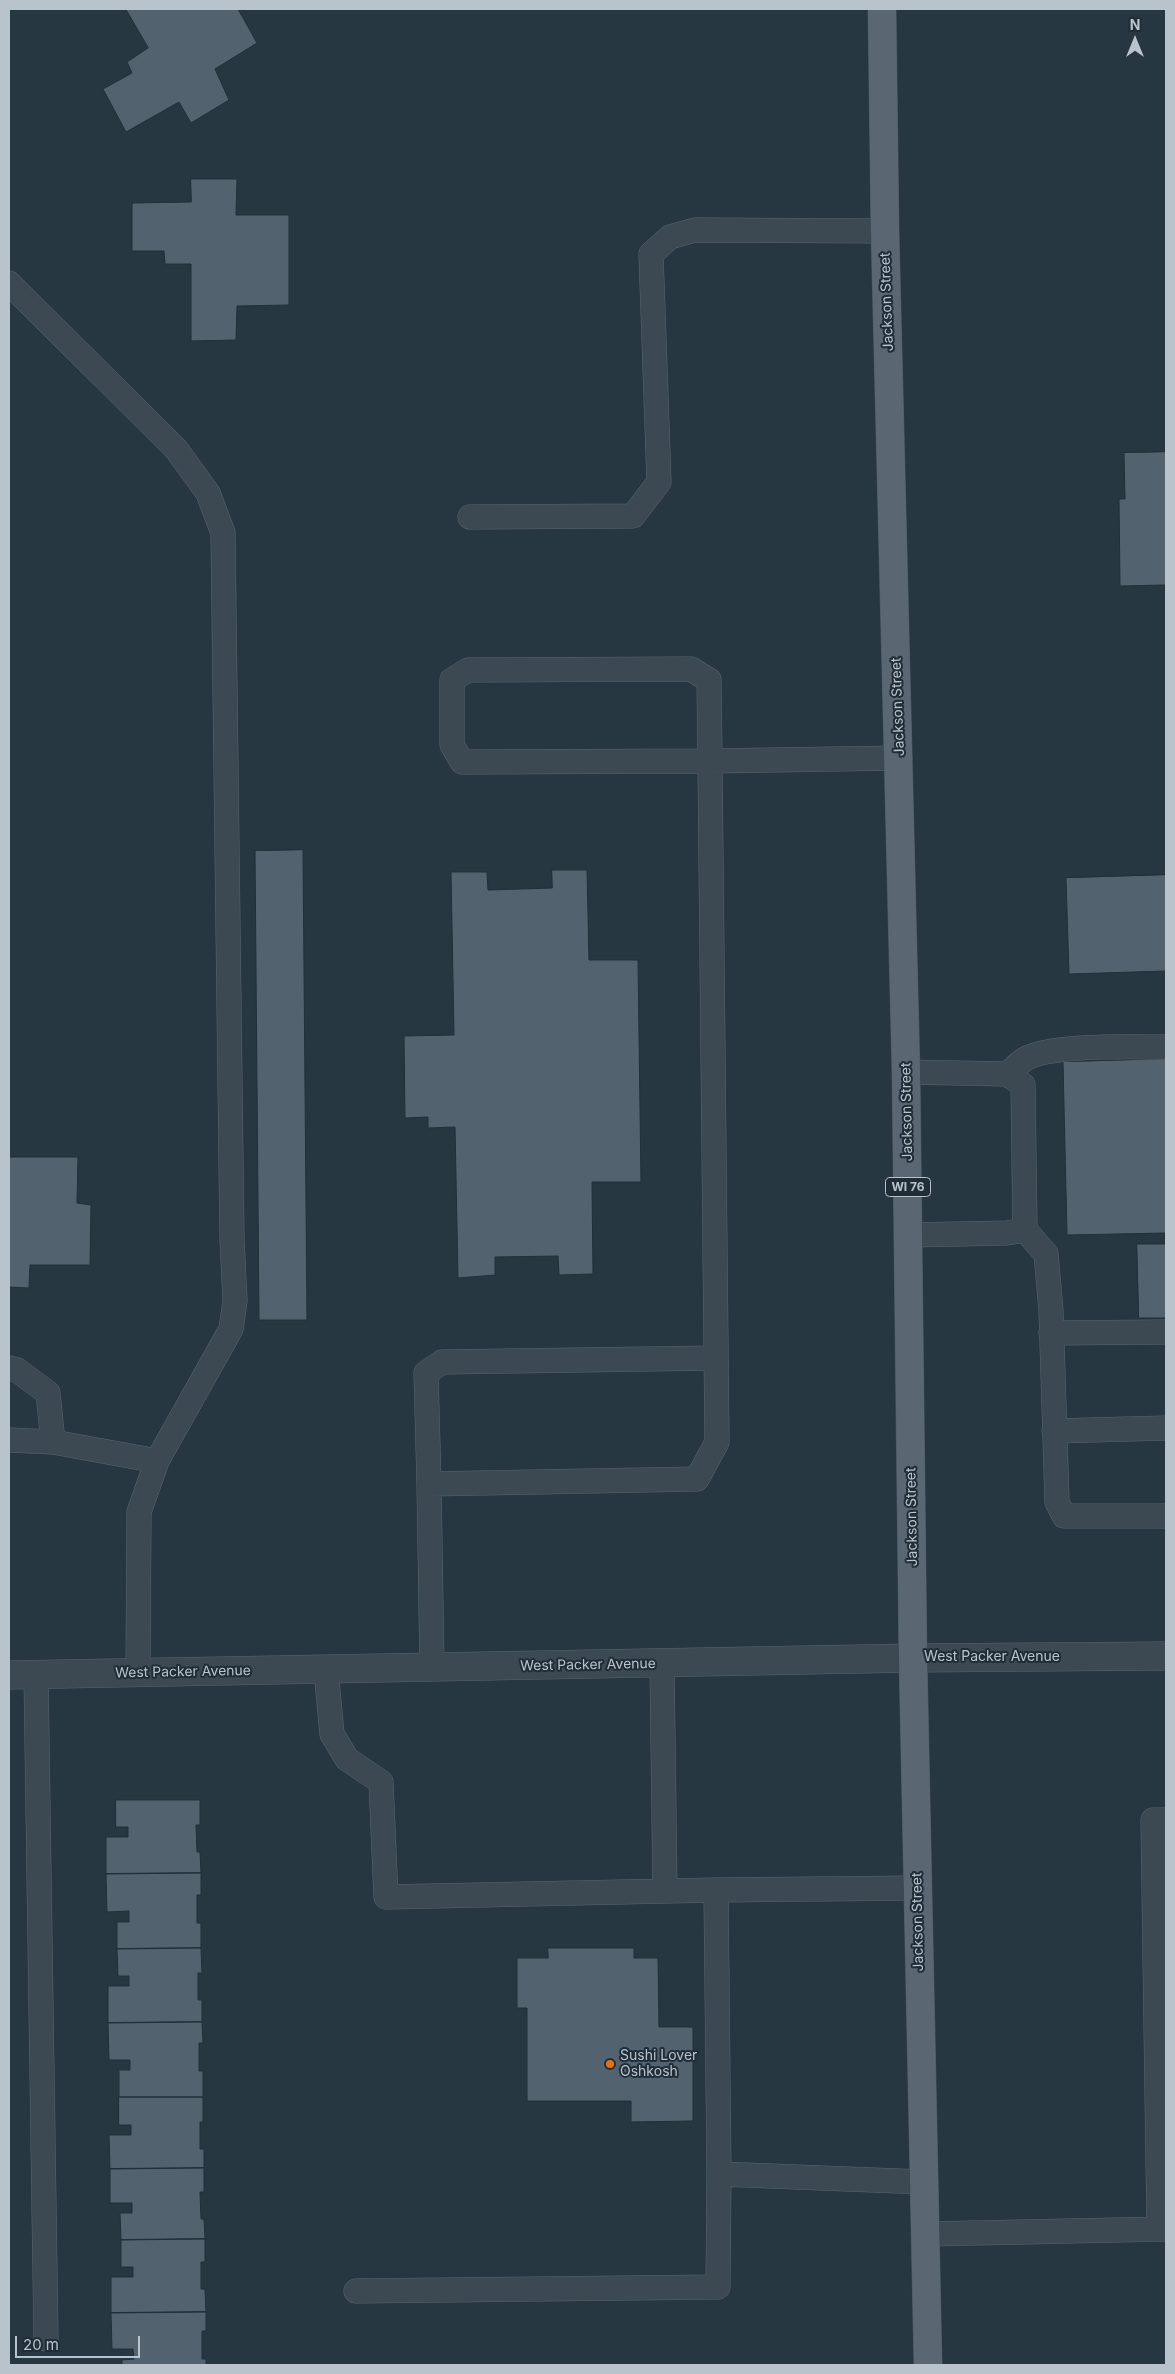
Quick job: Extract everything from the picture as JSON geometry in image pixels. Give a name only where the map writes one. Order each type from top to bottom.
[{"type":"main road","name":"Jackson Street","points":[[882,9],[885,231],[900,758],[909,1235],[913,1658],[928,2365]]},
{"type":"street","name":"West Packer Avenue","points":[[9,1675],[913,1658],[1166,1656]]},
{"type":"lane","points":[[470,517],[633,516],[658,482],[651,254],[670,237],[694,230],[885,231]]},
{"type":"lane","points":[[9,283],[176,449],[208,493],[223,533],[232,1239],[235,1301],[230,1329],[157,1461],[139,1512],[138,1674]]},
{"type":"lane","points":[[429,1484],[698,1479],[717,1442],[710,761],[709,680],[690,669],[468,670],[452,680],[452,745],[462,762],[710,761],[900,758]]},
{"type":"lane","points":[[1166,1047],[1116,1046],[1054,1051],[1026,1059],[1015,1080],[1025,1230],[1046,1254],[1057,1502],[1064,1516],[1166,1516]]},
{"type":"lane","points":[[906,1072],[1015,1080]]},
{"type":"lane","points":[[909,1235],[1007,1233],[1025,1230]]},
{"type":"lane","points":[[1051,1333],[1166,1332]]},
{"type":"lane","points":[[432,1668],[426,1373],[442,1362],[716,1358]]},
{"type":"lane","points":[[9,1368],[17,1370],[48,1393],[53,1442]]},
{"type":"lane","points":[[1054,1431],[1166,1428]]},
{"type":"lane","points":[[9,1440],[53,1442],[157,1461]]},
{"type":"lane","points":[[662,1664],[665,1891]]},
{"type":"lane","points":[[326,1670],[332,1734],[347,1760],[381,1782],[386,1897],[918,1888]]},
{"type":"lane","points":[[36,1674],[46,2339]]},
{"type":"lane","points":[[926,2234],[1163,2229],[1154,1820],[1166,1820]]},
{"type":"lane","points":[[356,2291],[718,2287],[720,2174],[716,1890]]},
{"type":"lane","points":[[720,2174],[924,2182]]},
{"type":"building","points":[[126,9],[238,9],[257,43],[215,69],[229,100],[191,123],[179,102],[126,132],[103,89],[132,73],[127,62],[148,48]]},
{"type":"building","points":[[191,179],[237,179],[236,215],[289,215],[289,305],[237,306],[236,340],[191,341],[191,264],[165,264],[164,251],[132,251],[132,203],[191,202]]},
{"type":"building","points":[[1166,452],[1166,585],[1120,586],[1119,499],[1125,499],[1124,453]]},
{"type":"building","points":[[303,850],[307,1320],[259,1320],[255,851]]},
{"type":"building","points":[[552,870],[587,870],[589,960],[638,960],[641,1182],[592,1182],[593,1274],[559,1275],[558,1256],[495,1257],[495,1275],[458,1278],[455,1127],[428,1128],[428,1117],[405,1118],[404,1036],[454,1035],[451,872],[487,872],[488,890],[552,888]]},
{"type":"building","points":[[1166,875],[1166,971],[1069,974],[1066,878]]},
{"type":"building","points":[[1166,1059],[1166,1233],[1067,1235],[1063,1062]]},
{"type":"building","points":[[9,1157],[78,1157],[77,1203],[91,1205],[90,1265],[30,1265],[29,1288],[9,1287]]},
{"type":"building","points":[[1137,1244],[1166,1244],[1166,1318],[1139,1318]]},
{"type":"building","points":[[116,1800],[200,1800],[200,1825],[196,1825],[197,1852],[200,1852],[201,1873],[106,1874],[106,1837],[128,1837],[128,1827],[116,1827]]},
{"type":"building","points":[[201,1873],[201,1895],[197,1895],[197,1923],[201,1923],[201,1948],[117,1949],[117,1922],[129,1922],[129,1911],[107,1912],[106,1874]]},
{"type":"building","points":[[201,1948],[202,1973],[198,1973],[198,2000],[202,2000],[202,2022],[108,2023],[108,1986],[129,1986],[129,1976],[118,1976],[117,1949]]},
{"type":"building","name":"Sushi Lover Oshkosh","points":[[548,1948],[634,1948],[634,1958],[658,1958],[659,2027],[693,2027],[693,2121],[631,2122],[631,2101],[527,2101],[527,2008],[517,2008],[517,1958],[548,1958]]},
{"type":"building","points":[[202,2022],[203,2043],[199,2043],[199,2071],[203,2071],[203,2097],[119,2097],[119,2070],[130,2070],[130,2060],[109,2060],[108,2023]]},
{"type":"building","points":[[119,2097],[203,2097],[203,2122],[200,2122],[200,2149],[204,2149],[204,2168],[110,2169],[109,2135],[131,2135],[131,2125],[119,2125]]},
{"type":"building","points":[[204,2168],[204,2192],[200,2192],[201,2219],[204,2219],[205,2239],[121,2240],[120,2213],[132,2213],[132,2203],[110,2203],[110,2169]]},
{"type":"building","points":[[205,2239],[205,2262],[201,2262],[201,2289],[205,2289],[206,2312],[111,2313],[111,2277],[133,2277],[133,2267],[121,2267],[121,2240]]},
{"type":"building","points":[[206,2312],[206,2331],[202,2331],[202,2359],[206,2359],[206,2365],[122,2365],[122,2360],[134,2359],[133,2349],[112,2349],[111,2313]]},
{"type":"place","name":"Sushi Lover Oshkosh","points":[[610,2064]]}]
